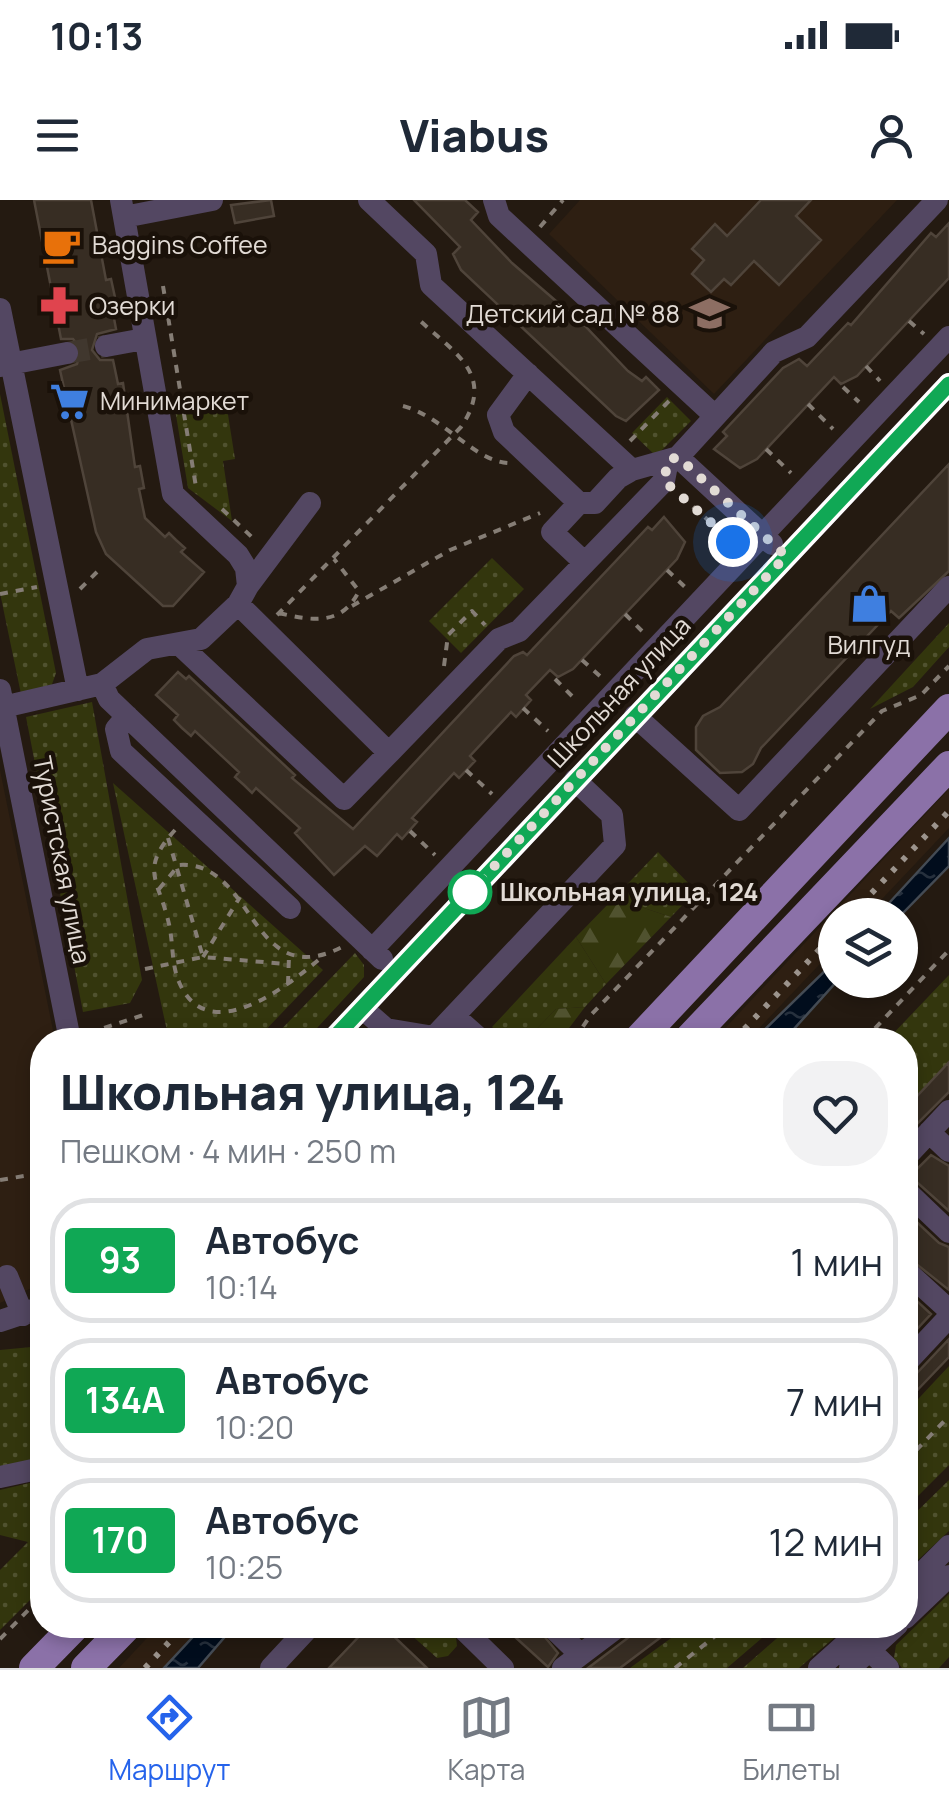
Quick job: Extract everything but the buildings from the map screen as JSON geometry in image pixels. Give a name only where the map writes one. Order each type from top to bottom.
[{"type":"main road","points":[[649,1028],[949,709]]},
{"type":"main road","points":[[699,1028],[949,766]]},
{"type":"main road","points":[[34,1668],[63,1638]]},
{"type":"main road","points":[[86,1668],[115,1638]]},
{"type":"street","points":[[212,200],[122,209],[174,494],[238,554],[246,568],[249,586],[271,621],[389,753]]},
{"type":"street","points":[[368,200],[426,254],[431,285],[632,470]]},
{"type":"street","points":[[494,200],[499,216],[715,416]]},
{"type":"street","points":[[182,646],[344,799],[499,639],[519,631],[774,352],[808,337],[938,200]]},
{"type":"street","points":[[0,309],[6,364],[65,590],[78,690]]},
{"type":"street","points":[[366,944],[762,536],[938,337]]},
{"type":"street","points":[[106,346],[144,339]]},
{"type":"street","points":[[6,364],[67,353]]},
{"type":"street","points":[[528,374],[498,414],[504,432],[580,503],[594,504],[632,470],[670,466],[786,556]]},
{"type":"street","name":"Школьная улица","points":[[343,1028],[949,384]]},
{"type":"street","points":[[2,698],[102,684],[147,649],[165,644],[182,646],[202,639],[249,586],[310,503]]},
{"type":"street","points":[[580,503],[552,532],[584,562]]},
{"type":"street","points":[[635,716],[739,810],[949,587]]},
{"type":"street","points":[[102,684],[127,716],[395,972]]},
{"type":"street","name":"Туристская улица","points":[[2,698],[30,880],[75,1028]]},
{"type":"street","points":[[127,716],[116,728],[121,751],[290,908]]},
{"type":"street","points":[[443,1028],[615,845],[612,815],[575,780]]},
{"type":"street","points":[[362,1008],[385,1028]]},
{"type":"street","points":[[454,1016],[468,1028]]},
{"type":"street","points":[[918,1144],[949,1112]]},
{"type":"street","points":[[929,1132],[949,1151]]},
{"type":"street","points":[[918,1202],[949,1232]]},
{"type":"street","points":[[6,1276],[22,1314]]},
{"type":"street","points":[[918,1283],[949,1314],[918,1346]]},
{"type":"street","points":[[0,1477],[30,1471]]},
{"type":"street","points":[[918,1577],[949,1546]]},
{"type":"street","points":[[918,1606],[949,1576]]},
{"type":"street","points":[[271,1668],[300,1638]]},
{"type":"street","points":[[472,1638],[503,1668]]},
{"type":"street","points":[[558,1638],[571,1661],[601,1638]]},
{"type":"street","points":[[819,1668],[863,1638]]},
{"type":"street","points":[[850,1668],[864,1638]]},
{"type":"street","points":[[865,1638],[888,1668]]},
{"type":"path","points":[[527,242],[564,200]]},
{"type":"path","points":[[163,286],[195,486],[206,496]]},
{"type":"path","points":[[271,621],[474,408],[477,384],[468,367],[416,317]]},
{"type":"path","points":[[909,321],[938,337]]},
{"type":"path","points":[[866,366],[883,384]]},
{"type":"path","points":[[842,387],[862,406]]},
{"type":"path","points":[[635,436],[669,401]]},
{"type":"path","points":[[808,404],[837,433]]},
{"type":"path","points":[[403,406],[429,413],[478,453],[504,464],[533,459]]},
{"type":"path","points":[[766,448],[795,477]]},
{"type":"path","points":[[670,466],[733,542]]},
{"type":"path","points":[[271,621],[312,622],[335,617],[490,531],[580,503]]},
{"type":"path","points":[[218,505],[260,544],[249,586]]},
{"type":"path","points":[[333,558],[359,591],[352,606]]},
{"type":"path","points":[[667,570],[688,590]]},
{"type":"path","points":[[0,594],[65,590],[98,571]]},
{"type":"path","points":[[439,701],[448,635],[472,610],[499,639]]},
{"type":"path","points":[[625,614],[646,635]]},
{"type":"path","points":[[582,660],[604,680]]},
{"type":"path","points":[[582,1028],[882,711],[922,695],[949,666]]},
{"type":"path","points":[[554,679],[580,704]]},
{"type":"path","points":[[524,708],[552,734]]},
{"type":"path","points":[[466,770],[494,796]]},
{"type":"path","points":[[410,831],[437,856]]},
{"type":"path","points":[[203,957],[168,838],[154,858],[158,890],[170,929],[174,962],[190,1000],[222,1012],[240,1010],[288,984],[322,957]]},
{"type":"path","points":[[178,866],[210,874],[239,899],[261,930],[289,956],[304,960],[366,944]]},
{"type":"path","points":[[158,890],[178,866]]},
{"type":"path","points":[[203,957],[239,899]]},
{"type":"path","points":[[875,1028],[949,950]]},
{"type":"path","points":[[288,984],[289,956]]},
{"type":"path","points":[[145,969],[203,957],[286,964]]},
{"type":"path","points":[[105,1028],[146,1014]]},
{"type":"path","points":[[0,1180],[30,1175]]},
{"type":"path","points":[[918,1448],[949,1416]]},
{"type":"path","points":[[0,1639],[30,1608]]},
{"type":"path","points":[[675,1668],[713,1638]]},
{"type":"shaded area","name":"Детский сад № 88","points":[[580,200],[897,200],[714,394],[549,234]]},
{"type":"shaded area","points":[[0,770],[53,1028],[30,1028],[30,1289],[0,1303]]},
{"type":"shaded area","points":[[949,789],[949,828],[883,898],[847,898]]},
{"type":"shaded area","points":[[818,929],[818,966],[759,1028],[725,1028]]},
{"type":"shaded area","points":[[147,1638],[191,1638],[163,1668],[119,1668]]},
{"type":"green space","points":[[0,394],[56,673],[51,687],[21,694],[0,593]]},
{"type":"green space","points":[[667,397],[691,421],[656,456],[632,433]]},
{"type":"green space","points":[[226,402],[235,459],[223,461],[232,521],[188,488],[175,409]]},
{"type":"green space","points":[[492,558],[524,589],[461,653],[429,621]]},
{"type":"green space","points":[[949,623],[949,647],[913,687],[870,709]]},
{"type":"green space","points":[[92,702],[142,980],[130,1003],[83,1012],[26,717]]},
{"type":"green space","points":[[113,783],[323,970],[267,1028],[166,1028]]},
{"type":"green space","points":[[658,852],[696,891],[671,917],[614,898]]},
{"type":"green space","points":[[614,898],[671,917],[606,984],[576,937]]},
{"type":"green space","points":[[576,937],[606,984],[585,1007],[556,1009],[538,1028],[492,1027]]},
{"type":"green space","points":[[355,953],[364,965],[364,977],[317,1028],[283,1028]]},
{"type":"green space","points":[[949,975],[949,1063],[918,1095],[918,1028],[898,1028]]},
{"type":"green space","points":[[585,1007],[569,1028],[538,1028],[556,1009]]},
{"type":"green space","points":[[30,1347],[30,1461],[0,1467],[0,1350]]},
{"type":"green space","points":[[949,1366],[949,1465],[918,1496],[918,1399]]},
{"type":"green space","points":[[949,1480],[949,1531],[918,1560],[918,1510]]},
{"type":"green space","points":[[30,1483],[30,1600],[0,1630],[0,1570],[28,1542],[0,1535],[0,1490]]},
{"type":"green space","points":[[949,1594],[949,1657],[939,1668],[902,1668],[894,1658],[896,1645],[903,1638],[918,1638],[918,1624]]},
{"type":"green space","points":[[415,1638],[456,1638],[457,1646],[448,1656],[437,1658]]},
{"type":"green space","points":[[671,1638],[762,1638],[727,1668],[630,1668]]},
{"type":"green space","points":[[777,1638],[834,1638],[799,1668],[743,1668]]},
{"type":"water","points":[[949,838],[949,866],[918,898],[894,898]]},
{"type":"water","points":[[818,978],[818,998],[822,998],[795,1028],[766,1028]]},
{"type":"water","points":[[192,1638],[224,1638],[198,1668],[164,1668]]},
{"type":"tunnel","points":[[67,353],[106,346]]},
{"type":"railway","points":[[867,898],[949,811]]},
{"type":"railway","points":[[745,1028],[818,951]]},
{"type":"railway","points":[[145,1668],[173,1638]]},
{"type":"bus line","name":"93","points":[[343,1028],[949,384]]},
{"type":"place","name":"Baggins Coffee","points":[[62,245]]},
{"type":"place","name":"Озерки","points":[[59,306]]},
{"type":"place","name":"Детский сад № 88","points":[[710,314]]},
{"type":"place","name":"Минимаркет","points":[[70,401]]},
{"type":"place","name":"Вилгуд","points":[[869,604]]},
{"type":"place","name":"Школьная улица, 124","points":[[470,892]]},
{"type":"route","points":[[470,892],[786,556],[678,457],[668,460],[664,481],[733,542]]}]
